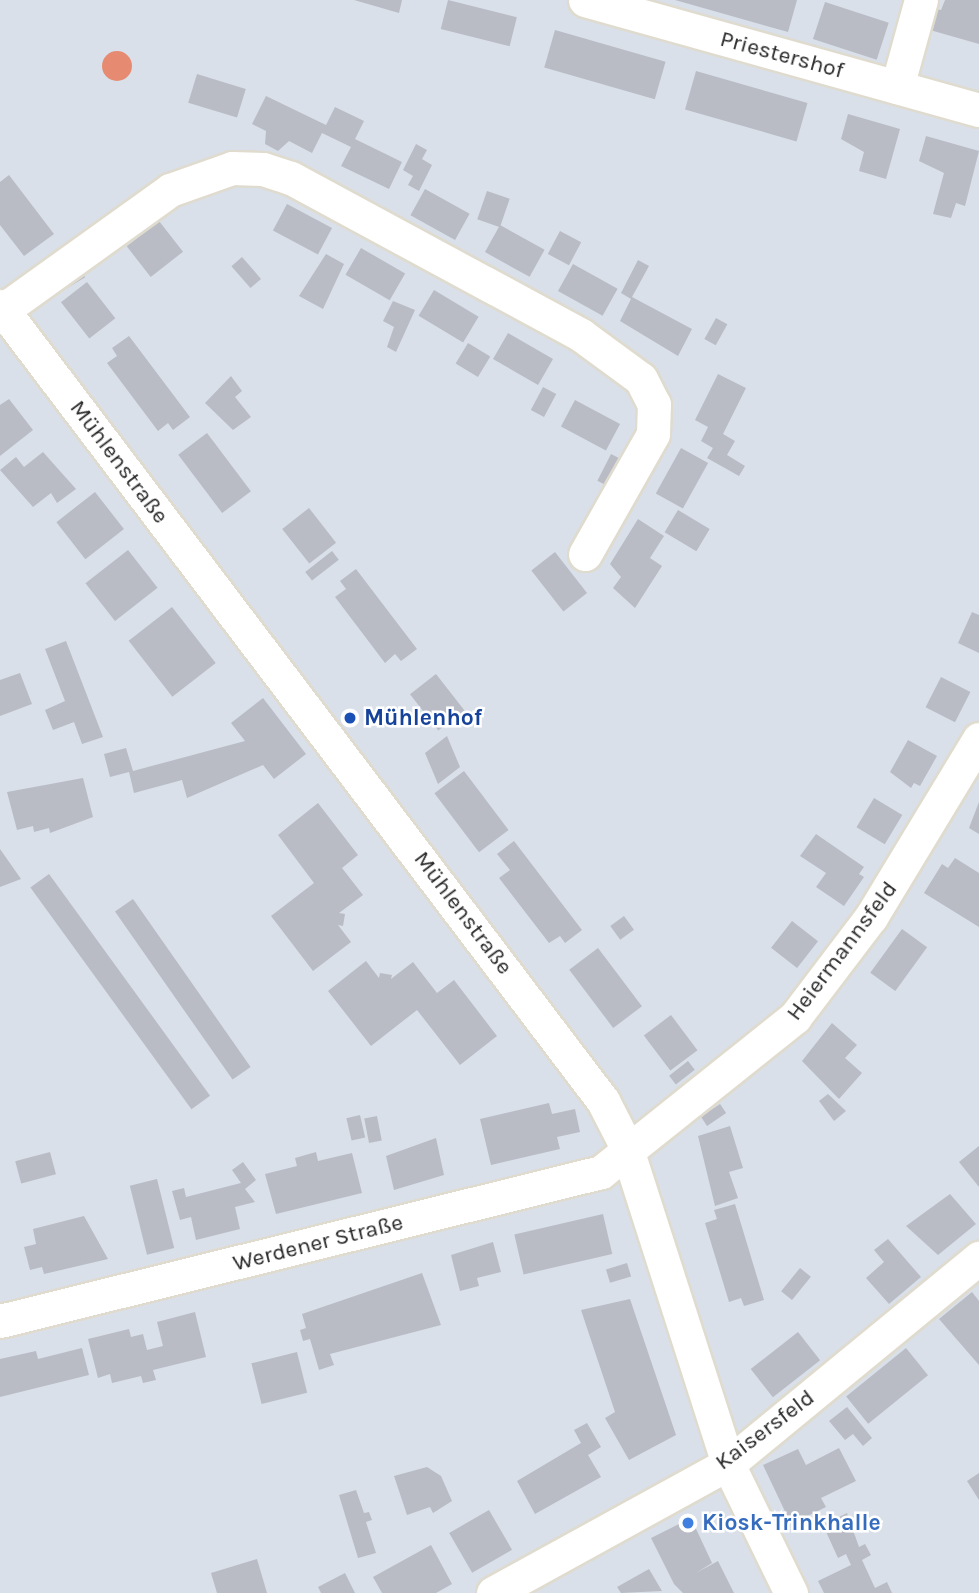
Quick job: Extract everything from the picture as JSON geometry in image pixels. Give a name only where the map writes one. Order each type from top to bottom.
[{"type":"street","name":"Priestershof","points":[[584,0],[979,110]]},
{"type":"street","points":[[897,87],[921,0]]},
{"type":"street","points":[[1,308],[170,190],[232,168],[263,169],[291,178],[580,335],[641,379],[654,404],[653,434],[585,554]]},
{"type":"street","name":"Mühlenstraße","points":[[1,308],[592,1083],[626,1146],[728,1464],[791,1593]]},
{"type":"street","name":"Heiermannsfeld","points":[[626,1146],[775,1037],[809,1002],[910,858],[979,739]]},
{"type":"street","name":"Werdener Straße","points":[[0,1321],[588,1177],[626,1146]]},
{"type":"street","name":"Kaisersfeld","points":[[493,1593],[728,1464],[979,1258]]},
{"type":"shaded area","points":[[117,51],[128,55],[132,66],[128,77],[117,81],[106,77],[102,66],[106,55]]},
{"type":"building","points":[[354,0],[402,0],[399,13]]},
{"type":"building","points":[[448,0],[517,17],[510,46],[441,29]]},
{"type":"building","points":[[675,0],[797,0],[788,32]]},
{"type":"building","points":[[945,0],[979,0],[979,44],[923,28],[929,7],[941,10]]},
{"type":"building","points":[[825,2],[889,23],[877,60],[813,39]]},
{"type":"building","points":[[555,30],[666,62],[655,99],[544,67]]},
{"type":"building","points":[[696,71],[808,103],[796,141],[685,109]]},
{"type":"building","points":[[197,74],[246,89],[237,118],[188,103]]},
{"type":"building","points":[[266,96],[326,125],[335,107],[364,121],[355,139],[402,162],[389,189],[341,166],[351,147],[322,133],[312,153],[289,141],[278,151],[265,144],[266,131],[252,124]]},
{"type":"building","points":[[848,114],[900,129],[886,179],[859,171],[864,152],[841,139]]},
{"type":"building","points":[[926,136],[979,151],[965,206],[956,203],[951,218],[933,214],[944,173],[919,161]]},
{"type":"building","points":[[416,144],[427,150],[422,159],[432,165],[419,191],[408,185],[413,176],[403,170]]},
{"type":"building","points":[[9,175],[54,234],[24,256],[0,225],[0,182]]},
{"type":"building","points":[[425,189],[470,214],[455,240],[410,215]]},
{"type":"building","points":[[487,191],[510,199],[500,227],[477,219]]},
{"type":"building","points":[[287,204],[332,228],[318,254],[273,230]]},
{"type":"building","points":[[159,221],[183,252],[151,277],[127,246]]},
{"type":"building","points":[[500,225],[545,250],[530,277],[485,252]]},
{"type":"building","points":[[560,231],[581,242],[569,265],[548,254]]},
{"type":"building","points":[[361,248],[405,274],[390,300],[346,275]]},
{"type":"building","points":[[326,254],[344,264],[323,309],[299,296]]},
{"type":"building","points":[[242,257],[261,279],[250,288],[231,266]]},
{"type":"building","points":[[638,260],[649,266],[632,297],[692,329],[678,356],[620,321],[631,299],[621,293]]},
{"type":"building","points":[[573,264],[618,289],[603,316],[558,291]]},
{"type":"building","points":[[79,267],[85,277],[54,296],[48,286]]},
{"type":"building","points":[[87,282],[115,318],[89,339],[61,302]]},
{"type":"building","points":[[434,290],[479,317],[463,342],[419,316]]},
{"type":"building","points":[[393,301],[415,310],[396,352],[387,347],[394,327],[383,321]]},
{"type":"building","points":[[716,318],[727,324],[716,345],[704,339]]},
{"type":"building","points":[[508,333],[553,359],[538,385],[493,359]]},
{"type":"building","points":[[129,336],[190,417],[173,430],[168,423],[158,431],[107,363],[117,356],[112,348]]},
{"type":"building","points":[[468,343],[490,356],[478,377],[456,364]]},
{"type":"building","points":[[718,374],[746,388],[723,434],[735,441],[727,455],[745,466],[739,476],[707,458],[713,448],[701,441],[708,427],[695,420]]},
{"type":"building","points":[[231,376],[242,391],[235,397],[251,417],[233,430],[205,403]]},
{"type":"building","points":[[543,387],[556,394],[544,417],[531,410]]},
{"type":"building","points":[[9,399],[33,430],[0,456],[0,405]]},
{"type":"building","points":[[575,400],[620,424],[606,450],[561,426]]},
{"type":"building","points":[[207,433],[251,491],[222,513],[178,455]]},
{"type":"building","points":[[681,448],[708,463],[683,509],[656,493]]},
{"type":"building","points":[[43,452],[76,489],[57,503],[51,493],[33,507],[0,470],[16,457],[24,467]]},
{"type":"building","points":[[611,454],[623,460],[609,487],[597,481]]},
{"type":"building","points":[[95,492],[124,529],[85,559],[56,522]]},
{"type":"building","points":[[309,508],[336,543],[309,564],[282,529]]},
{"type":"building","points":[[678,510],[710,529],[696,551],[665,532]]},
{"type":"building","points":[[638,519],[664,536],[650,558],[662,566],[635,608],[613,588],[621,577],[610,564]]},
{"type":"building","points":[[128,550],[158,588],[115,621],[85,583]]},
{"type":"building","points":[[332,551],[339,560],[312,581],[305,572]]},
{"type":"building","points":[[555,552],[587,593],[563,611],[531,570]]},
{"type":"building","points":[[356,569],[417,649],[401,661],[395,654],[385,663],[335,597],[346,589],[340,581]]},
{"type":"building","points":[[172,607],[216,663],[172,697],[129,641]]},
{"type":"building","points":[[972,612],[979,615],[979,653],[958,643]]},
{"type":"building","points":[[66,641],[103,737],[82,744],[74,722],[53,730],[45,710],[65,701],[45,649]]},
{"type":"building","points":[[20,673],[32,704],[0,716],[0,680]]},
{"type":"building","points":[[436,674],[464,710],[438,731],[410,694]]},
{"type":"building","points":[[941,677],[970,692],[955,722],[926,707]]},
{"type":"building","points":[[263,698],[306,754],[274,779],[263,765],[187,798],[182,780],[134,793],[129,772],[110,777],[104,754],[126,748],[133,771],[245,741],[231,723]]},
{"type":"building","points":[[447,736],[460,767],[438,784],[425,753]]},
{"type":"building","points":[[908,740],[937,756],[920,786],[914,783],[911,788],[890,772]]},
{"type":"building","points":[[464,771],[509,830],[479,852],[434,793]]},
{"type":"building","points":[[83,778],[93,817],[50,833],[49,828],[34,832],[33,826],[17,830],[7,792]]},
{"type":"building","points":[[874,798],[902,815],[885,844],[856,827]]},
{"type":"building","points":[[979,802],[979,834],[969,828]]},
{"type":"building","points":[[318,803],[358,855],[342,868],[363,895],[339,913],[345,914],[343,926],[338,925],[351,942],[313,971],[271,916],[314,883],[278,835]]},
{"type":"building","points":[[816,834],[864,867],[859,874],[864,877],[844,906],[816,887],[826,873],[800,856]]},
{"type":"building","points":[[514,841],[582,930],[565,943],[560,936],[549,943],[499,878],[510,870],[497,854]]},
{"type":"building","points":[[0,849],[21,879],[0,887]]},
{"type":"building","points":[[955,858],[979,873],[979,927],[924,893],[942,864],[948,868]]},
{"type":"building","points":[[49,874],[210,1096],[191,1109],[30,888]]},
{"type":"building","points":[[133,899],[251,1067],[233,1080],[115,912]]},
{"type":"building","points":[[624,916],[634,930],[620,940],[610,926]]},
{"type":"building","points":[[792,921],[818,941],[797,968],[771,948]]},
{"type":"building","points":[[902,929],[927,947],[895,991],[870,973]]},
{"type":"building","points":[[598,948],[642,1006],[613,1028],[569,970]]},
{"type":"building","points":[[366,961],[379,978],[380,973],[392,975],[391,979],[413,962],[437,993],[454,980],[497,1036],[460,1065],[417,1010],[371,1046],[328,991]]},
{"type":"building","points":[[671,1015],[697,1050],[670,1071],[644,1035]]},
{"type":"building","points":[[832,1023],[857,1045],[845,1058],[862,1073],[839,1099],[802,1061]]},
{"type":"building","points":[[688,1061],[695,1070],[676,1084],[669,1076]]},
{"type":"building","points":[[828,1094],[846,1111],[834,1121],[819,1101]]},
{"type":"building","points":[[549,1103],[552,1114],[575,1109],[580,1132],[557,1137],[560,1149],[491,1165],[480,1119]]},
{"type":"building","points":[[720,1104],[726,1113],[707,1126],[701,1117]]},
{"type":"building","points":[[360,1115],[365,1137],[352,1141],[346,1118]]},
{"type":"building","points":[[377,1116],[382,1141],[369,1143],[364,1118]]},
{"type":"building","points":[[730,1126],[743,1168],[729,1172],[738,1198],[715,1206],[698,1136]]},
{"type":"building","points":[[436,1138],[444,1175],[394,1190],[386,1156]]},
{"type":"building","points":[[979,1146],[979,1187],[959,1162]]},
{"type":"building","points":[[50,1152],[56,1174],[21,1184],[15,1161]]},
{"type":"building","points":[[316,1152],[318,1161],[352,1153],[362,1193],[276,1214],[265,1174],[297,1166],[295,1158]]},
{"type":"building","points":[[243,1162],[256,1180],[245,1189],[255,1202],[235,1207],[240,1229],[196,1240],[191,1217],[180,1220],[172,1191],[184,1188],[186,1197],[241,1183],[232,1170]]},
{"type":"building","points":[[157,1179],[174,1248],[147,1255],[130,1186]]},
{"type":"building","points":[[950,1194],[976,1224],[938,1255],[906,1226]]},
{"type":"building","points":[[735,1204],[764,1300],[744,1306],[741,1298],[729,1302],[705,1223],[717,1219],[714,1210]]},
{"type":"building","points":[[603,1214],[612,1254],[524,1274],[514,1234]]},
{"type":"building","points":[[84,1216],[108,1259],[44,1274],[42,1267],[30,1270],[24,1247],[36,1244],[33,1229]]},
{"type":"building","points":[[888,1239],[921,1277],[889,1304],[866,1278],[884,1262],[874,1250]]},
{"type":"building","points":[[493,1242],[501,1272],[477,1278],[479,1286],[460,1291],[451,1255]]},
{"type":"building","points":[[627,1263],[631,1276],[610,1283],[606,1269]]},
{"type":"building","points":[[800,1268],[811,1277],[792,1300],[781,1291]]},
{"type":"building","points":[[422,1273],[441,1325],[330,1354],[334,1365],[319,1370],[310,1339],[303,1341],[300,1330],[306,1328],[302,1314]]},
{"type":"building","points":[[972,1292],[979,1301],[979,1365],[939,1319]]},
{"type":"building","points":[[630,1299],[676,1435],[629,1460],[605,1418],[615,1412],[581,1310]]},
{"type":"building","points":[[195,1312],[206,1357],[153,1370],[156,1380],[143,1383],[141,1376],[112,1383],[110,1374],[98,1378],[88,1339],[129,1329],[131,1337],[143,1334],[147,1350],[163,1346],[157,1322]]},
{"type":"building","points":[[798,1332],[820,1360],[773,1397],[751,1369]]},
{"type":"building","points":[[82,1348],[89,1375],[0,1397],[0,1359],[36,1351],[38,1359]]},
{"type":"building","points":[[906,1348],[928,1375],[868,1424],[846,1396]]},
{"type":"building","points":[[297,1352],[307,1393],[262,1404],[251,1363]]},
{"type":"building","points":[[847,1407],[872,1438],[863,1446],[853,1434],[845,1440],[829,1421]]},
{"type":"building","points":[[587,1423],[601,1447],[588,1455],[601,1477],[535,1514],[517,1481],[581,1443],[574,1430]]},
{"type":"building","points":[[839,1448],[856,1481],[821,1498],[826,1507],[791,1524],[763,1465],[798,1449],[806,1465]]},
{"type":"building","points":[[427,1467],[441,1476],[452,1501],[433,1513],[430,1507],[407,1515],[394,1476]]},
{"type":"building","points":[[979,1473],[979,1500],[967,1481]]},
{"type":"building","points":[[356,1490],[364,1513],[369,1512],[372,1520],[366,1522],[376,1553],[358,1558],[339,1495]]},
{"type":"building","points":[[489,1510],[512,1550],[472,1573],[449,1533]]},
{"type":"building","points":[[847,1513],[859,1547],[865,1544],[871,1555],[862,1560],[875,1588],[887,1582],[892,1593],[824,1593],[818,1581],[851,1565],[846,1554],[838,1558],[823,1525]]},
{"type":"building","points":[[691,1518],[712,1563],[696,1573],[718,1561],[734,1593],[683,1593],[674,1584],[651,1538]]},
{"type":"building","points":[[431,1545],[452,1584],[436,1593],[382,1593],[373,1577]]},
{"type":"building","points":[[257,1559],[267,1593],[217,1593],[211,1573]]},
{"type":"building","points":[[649,1569],[662,1591],[621,1593],[617,1587]]},
{"type":"building","points":[[345,1573],[355,1593],[321,1593],[318,1587]]},
{"type":"place","name":"Mühlenhof","points":[[350,718]]},
{"type":"place","name":"Kiosk-Trinkhalle","points":[[688,1523]]}]
